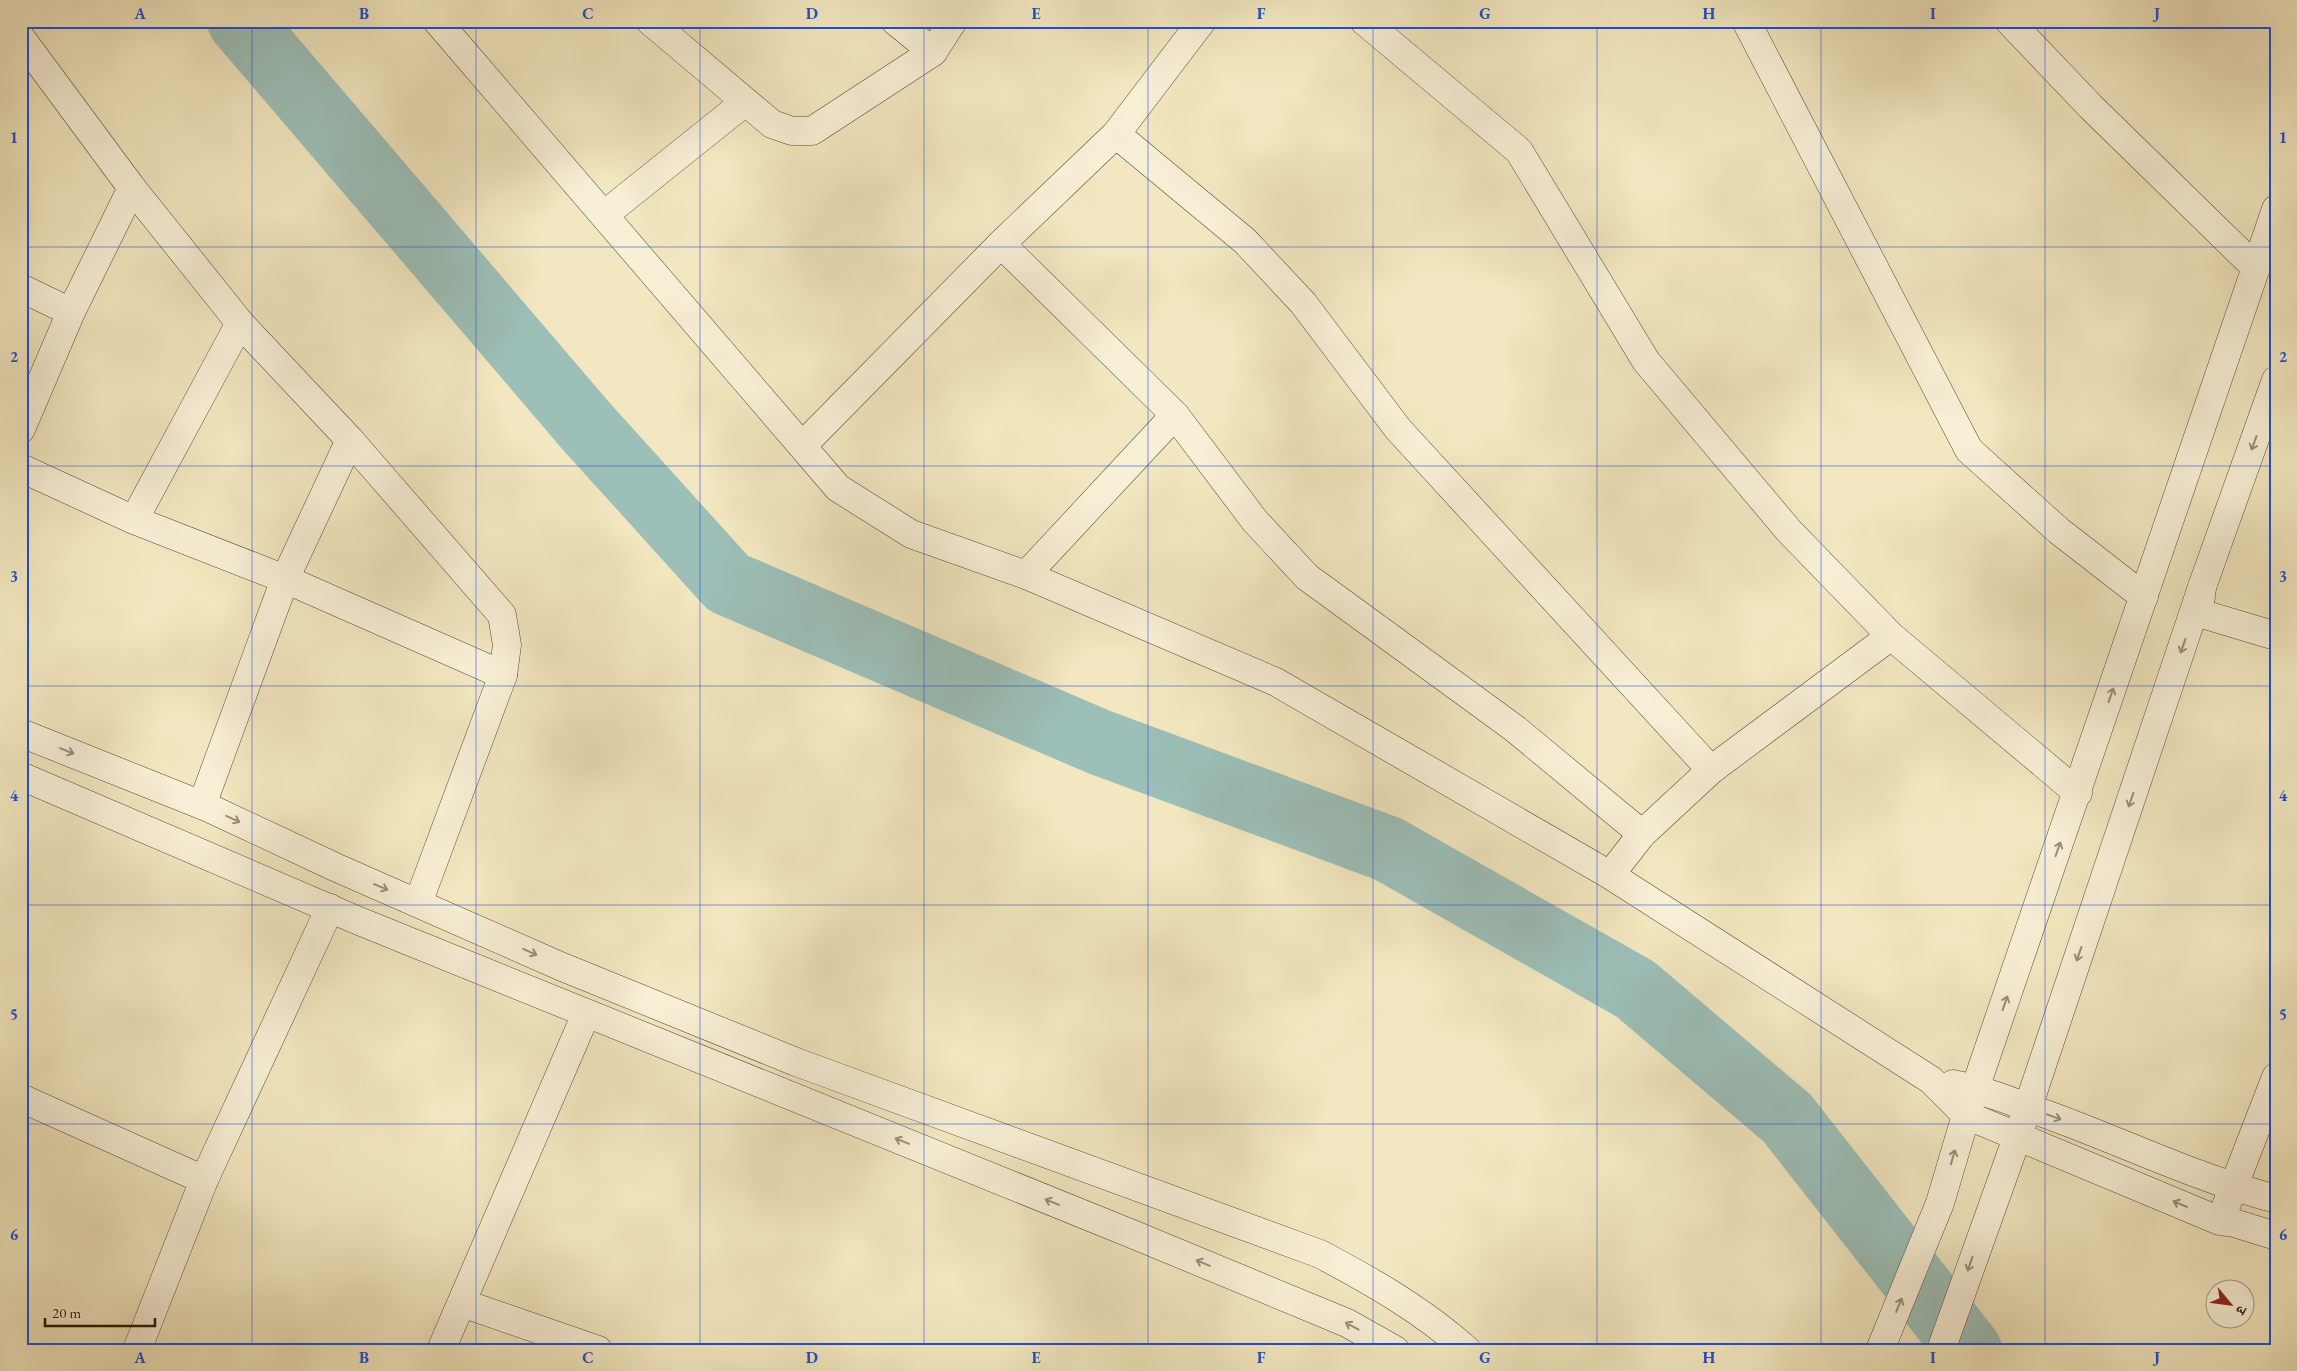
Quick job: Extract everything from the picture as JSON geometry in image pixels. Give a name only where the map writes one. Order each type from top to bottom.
[{"type":"street","points":[[437,21],[838,488],[911,534],[1026,574],[1276,682],[1610,876],[1931,1080],[1966,1115],[2220,1221],[2234,1223],[2276,1236]]},
{"type":"street","points":[[650,21],[772,124],[792,131],[812,131],[933,52],[953,21]]},
{"type":"street","points":[[895,21],[933,52]]},
{"type":"street","points":[[803,445],[1001,244],[1116,134],[1202,21]]},
{"type":"street","points":[[1364,21],[1518,151],[1646,361],[1789,531],[1892,636],[2078,793]]},
{"type":"street","points":[[1746,21],[1969,450],[2059,531],[2144,597]]},
{"type":"street","points":[[2009,21],[2091,107],[2256,268]]},
{"type":"street","points":[[21,38],[132,188],[240,323],[350,440],[502,615],[507,645],[502,675],[418,903]]},
{"type":"street","points":[[604,215],[745,102]]},
{"type":"street","points":[[1116,134],[1244,241],[1297,296],[1398,429],[1711,770]]},
{"type":"street","points":[[21,429],[71,312],[132,188]]},
{"type":"street","points":[[1880,1350],[1940,1204],[1966,1115],[2078,793],[2276,209]]},
{"type":"street","points":[[1001,244],[1175,415],[1255,521],[1307,577],[1514,728],[1642,834]]},
{"type":"street","points":[[21,288],[71,312]]},
{"type":"street","points":[[134,520],[240,323]]},
{"type":"street","points":[[1941,1350],[1986,1218],[2028,1107],[2202,586],[2276,380]]},
{"type":"street","points":[[1026,574],[1175,415]]},
{"type":"street","points":[[202,805],[285,579],[350,440]]},
{"type":"street","points":[[21,468],[134,520],[285,579],[502,675]]},
{"type":"street","points":[[2202,586],[2199,613],[2276,636]]},
{"type":"street","points":[[1610,876],[1642,834],[1711,770],[1892,636]]},
{"type":"street","points":[[21,733],[202,805],[560,966],[796,1062],[1320,1254],[1387,1290],[1438,1324],[1467,1350]]},
{"type":"street","points":[[21,776],[330,908],[586,1014],[1155,1243],[1347,1323],[1393,1349]]},
{"type":"street","points":[[137,1350],[204,1180],[330,908]]},
{"type":"street","points":[[442,1350],[586,1014]]},
{"type":"street","points":[[2220,1221],[2276,1077]]},
{"type":"street","points":[[1931,1080],[1976,1088],[2234,1188],[2276,1200]]},
{"type":"street","points":[[21,1098],[204,1180]]},
{"type":"street","points":[[462,1303],[598,1350]]},
{"type":"waterway","points":[[240,21],[586,426],[728,583],[1099,742],[1388,849],[1635,989],[1787,1118],[1969,1350]]}]
